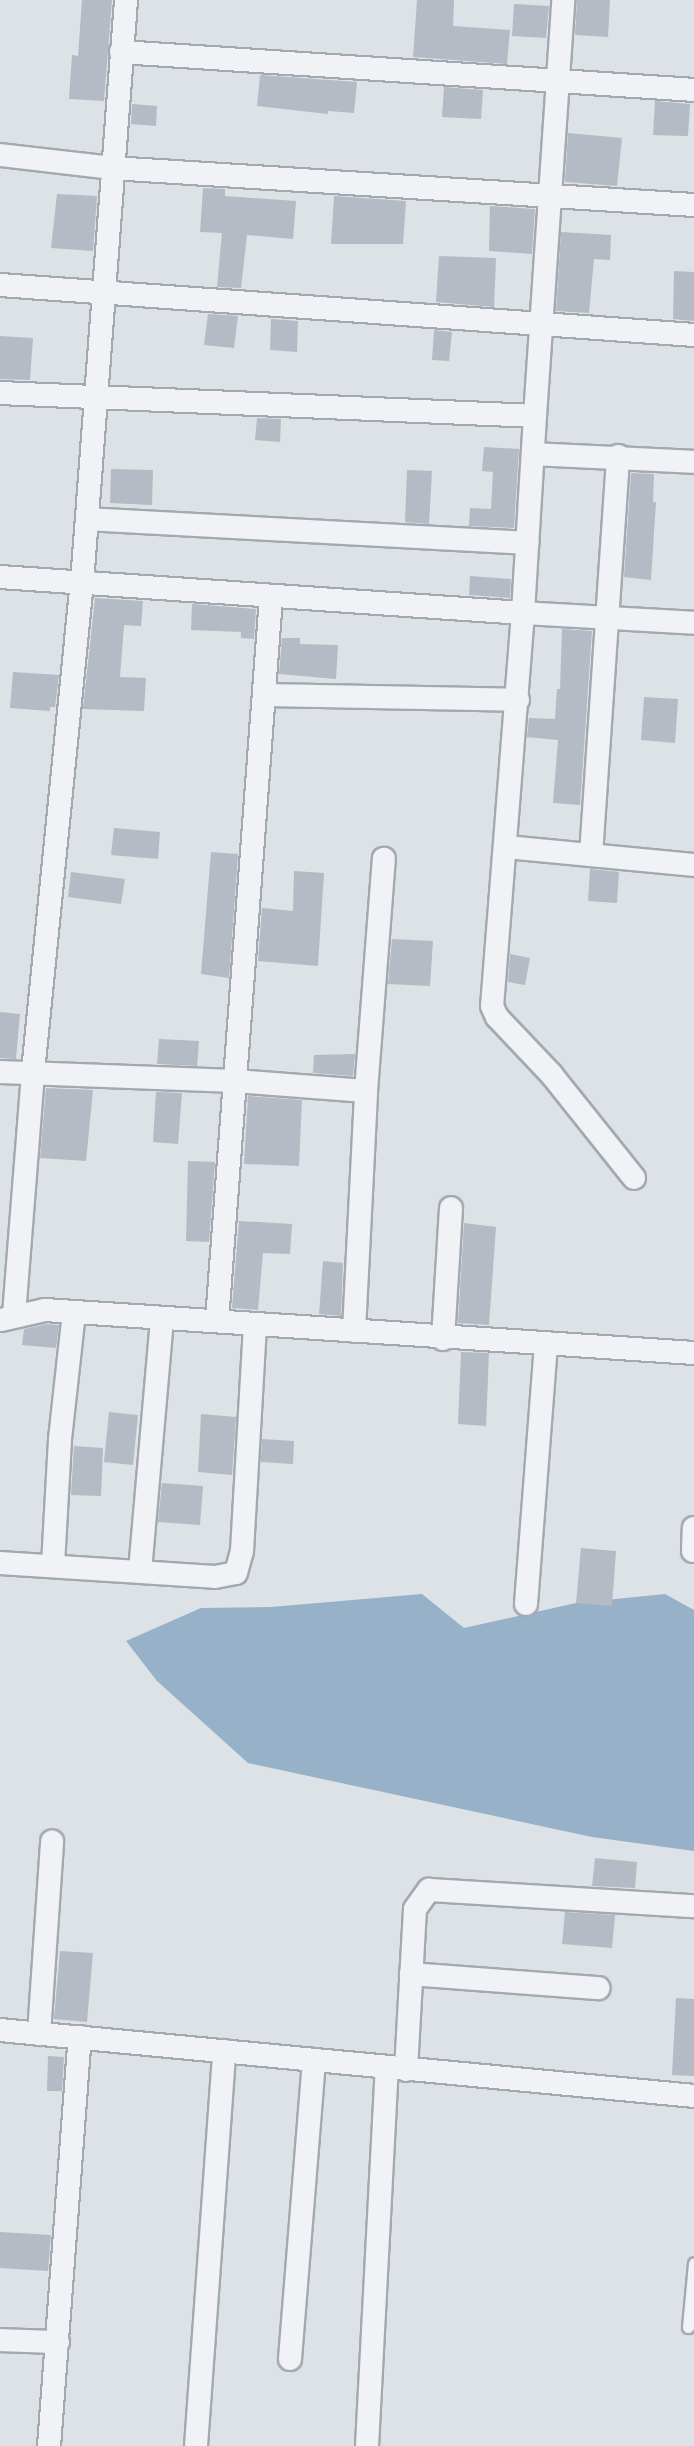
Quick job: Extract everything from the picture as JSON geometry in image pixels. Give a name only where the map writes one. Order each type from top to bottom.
[{"type":"street","points":[[126,0],[82,583],[7,1318],[32,1311],[74,1313],[694,1353]]},
{"type":"street","points":[[563,0],[518,700],[492,1006],[497,1017],[551,1074],[634,1178]]},
{"type":"street","points":[[121,52],[694,90]]},
{"type":"street","points":[[0,155],[112,168],[694,205]]},
{"type":"street","points":[[0,285],[694,335]]},
{"type":"street","points":[[0,393],[535,416]]},
{"type":"street","points":[[533,454],[694,462]]},
{"type":"street","points":[[591,855],[618,456]]},
{"type":"street","points":[[87,519],[527,543]]},
{"type":"street","points":[[0,577],[271,598],[694,623]]},
{"type":"street","points":[[217,1321],[271,598]]},
{"type":"street","points":[[264,695],[518,700]]},
{"type":"street","points":[[507,847],[694,865]]},
{"type":"street","points":[[354,1331],[366,1091],[384,859]]},
{"type":"street","points":[[0,1072],[235,1081],[366,1091]]},
{"type":"street","points":[[443,1339],[451,1208]]},
{"type":"street","points":[[53,1565],[60,1439],[74,1313]]},
{"type":"street","points":[[140,1571],[162,1319]]},
{"type":"street","points":[[0,1563],[215,1577],[236,1573],[242,1551],[255,1325]]},
{"type":"street","points":[[526,1604],[546,1344]]},
{"type":"street","points":[[693,1551],[694,1528]]},
{"type":"street","points":[[39,2034],[52,1841]]},
{"type":"street","points":[[367,2446],[396,2069],[411,1974],[415,1909],[429,1890],[694,1906]]},
{"type":"street","points":[[411,1974],[598,1988]]},
{"type":"street","points":[[0,2030],[694,2096]]},
{"type":"street","points":[[49,2446],[80,2037]]},
{"type":"street","points":[[196,2446],[224,2051]]},
{"type":"street","points":[[290,2359],[314,2060]]},
{"type":"street","points":[[0,2340],[58,2342]]},
{"type":"lane","points":[[688,2327],[694,2263]]},
{"type":"water","points":[[422,1594],[464,1628],[576,1603],[665,1594],[694,1610],[694,1851],[592,1837],[248,1763],[157,1681],[126,1641],[201,1608],[271,1607]]},
{"type":"building","points":[[82,0],[112,0],[104,101],[69,99],[72,55],[78,56]]},
{"type":"building","points":[[417,0],[454,0],[453,26],[510,30],[507,64],[413,57]]},
{"type":"building","points":[[577,0],[610,0],[608,37],[575,35]]},
{"type":"building","points":[[514,4],[549,6],[546,38],[512,36]]},
{"type":"building","points":[[260,75],[357,82],[354,113],[328,111],[328,114],[257,106]]},
{"type":"building","points":[[444,87],[483,90],[481,119],[442,117]]},
{"type":"building","points":[[655,101],[690,104],[688,136],[653,135]]},
{"type":"building","points":[[132,104],[157,106],[156,126],[131,124]]},
{"type":"building","points":[[568,133],[622,138],[617,186],[565,182]]},
{"type":"building","points":[[203,188],[225,189],[225,196],[296,201],[293,239],[247,235],[241,288],[217,287],[222,233],[200,232]]},
{"type":"building","points":[[57,194],[97,196],[93,251],[51,248]]},
{"type":"building","points":[[334,196],[406,201],[403,244],[331,244]]},
{"type":"building","points":[[490,206],[535,209],[532,254],[489,251]]},
{"type":"building","points":[[561,232],[611,235],[610,260],[594,259],[589,313],[556,311]]},
{"type":"building","points":[[439,256],[496,258],[494,307],[436,302]]},
{"type":"building","points":[[674,271],[694,272],[694,321],[673,319]]},
{"type":"building","points":[[208,314],[238,316],[234,348],[204,345]]},
{"type":"building","points":[[271,319],[298,321],[297,352],[270,350]]},
{"type":"building","points":[[434,330],[452,332],[449,361],[432,360]]},
{"type":"building","points":[[0,336],[33,338],[30,380],[0,379]]},
{"type":"building","points":[[257,418],[281,419],[280,442],[255,440]]},
{"type":"building","points":[[484,447],[519,449],[514,528],[469,526],[470,508],[491,509],[493,472],[482,471]]},
{"type":"building","points":[[111,469],[153,470],[152,505],[110,503]]},
{"type":"building","points":[[407,470],[432,471],[429,524],[405,522]]},
{"type":"building","points":[[631,473],[654,474],[653,502],[656,502],[651,580],[624,577]]},
{"type":"building","points":[[470,576],[511,579],[510,598],[469,595]]},
{"type":"building","points":[[95,598],[143,601],[141,626],[124,625],[120,677],[146,678],[144,711],[83,709]]},
{"type":"building","points":[[192,604],[256,609],[254,639],[241,638],[241,632],[191,630]]},
{"type":"building","points":[[562,629],[592,631],[580,805],[553,803],[558,740],[527,737],[529,718],[555,719],[557,689],[560,689]]},
{"type":"building","points":[[282,638],[300,638],[300,644],[338,645],[336,679],[279,674]]},
{"type":"building","points":[[13,672],[59,675],[55,707],[50,707],[50,711],[10,708]]},
{"type":"building","points":[[644,697],[678,699],[675,743],[641,740]]},
{"type":"building","points":[[114,828],[160,832],[158,859],[111,855]]},
{"type":"building","points":[[211,852],[238,854],[229,978],[201,974]]},
{"type":"building","points":[[590,869],[619,872],[617,903],[588,901]]},
{"type":"building","points":[[294,871],[324,873],[318,966],[258,961],[262,908],[293,911]]},
{"type":"building","points":[[71,872],[125,879],[121,904],[68,897]]},
{"type":"building","points":[[392,939],[433,941],[430,986],[388,984]]},
{"type":"building","points":[[510,954],[530,958],[525,985],[508,982]]},
{"type":"building","points":[[0,1012],[20,1014],[16,1059],[0,1058]]},
{"type":"building","points":[[159,1039],[199,1041],[197,1066],[157,1064]]},
{"type":"building","points":[[355,1054],[353,1076],[313,1073],[314,1055]]},
{"type":"building","points":[[46,1088],[93,1090],[86,1161],[40,1158]]},
{"type":"building","points":[[156,1092],[182,1093],[178,1144],[153,1142]]},
{"type":"building","points":[[248,1096],[302,1100],[299,1166],[244,1164]]},
{"type":"building","points":[[188,1161],[215,1162],[209,1242],[186,1241]]},
{"type":"building","points":[[239,1221],[292,1224],[290,1254],[263,1253],[258,1310],[232,1308]]},
{"type":"building","points":[[464,1223],[496,1227],[489,1325],[458,1323]]},
{"type":"building","points":[[323,1261],[343,1263],[341,1316],[319,1314]]},
{"type":"building","points":[[46,1324],[59,1325],[56,1348],[22,1345],[24,1329]]},
{"type":"building","points":[[461,1352],[489,1353],[486,1426],[458,1424]]},
{"type":"building","points":[[109,1412],[138,1415],[133,1465],[104,1462]]},
{"type":"building","points":[[201,1414],[236,1417],[232,1475],[198,1472]]},
{"type":"building","points":[[262,1439],[294,1441],[293,1464],[261,1462]]},
{"type":"building","points":[[74,1446],[103,1448],[101,1496],[71,1495]]},
{"type":"building","points":[[162,1483],[203,1486],[200,1525],[158,1522]]},
{"type":"building","points":[[581,1548],[616,1551],[612,1606],[576,1603]]},
{"type":"building","points":[[595,1858],[637,1862],[635,1888],[592,1886]]},
{"type":"building","points":[[565,1912],[615,1915],[612,1948],[562,1944]]},
{"type":"building","points":[[60,1951],[93,1953],[87,2022],[54,2019]]},
{"type":"building","points":[[676,1998],[694,1999],[694,2076],[672,2075]]},
{"type":"building","points":[[48,2056],[64,2057],[62,2091],[47,2091]]},
{"type":"building","points":[[0,2232],[51,2235],[48,2271],[0,2268]]}]
